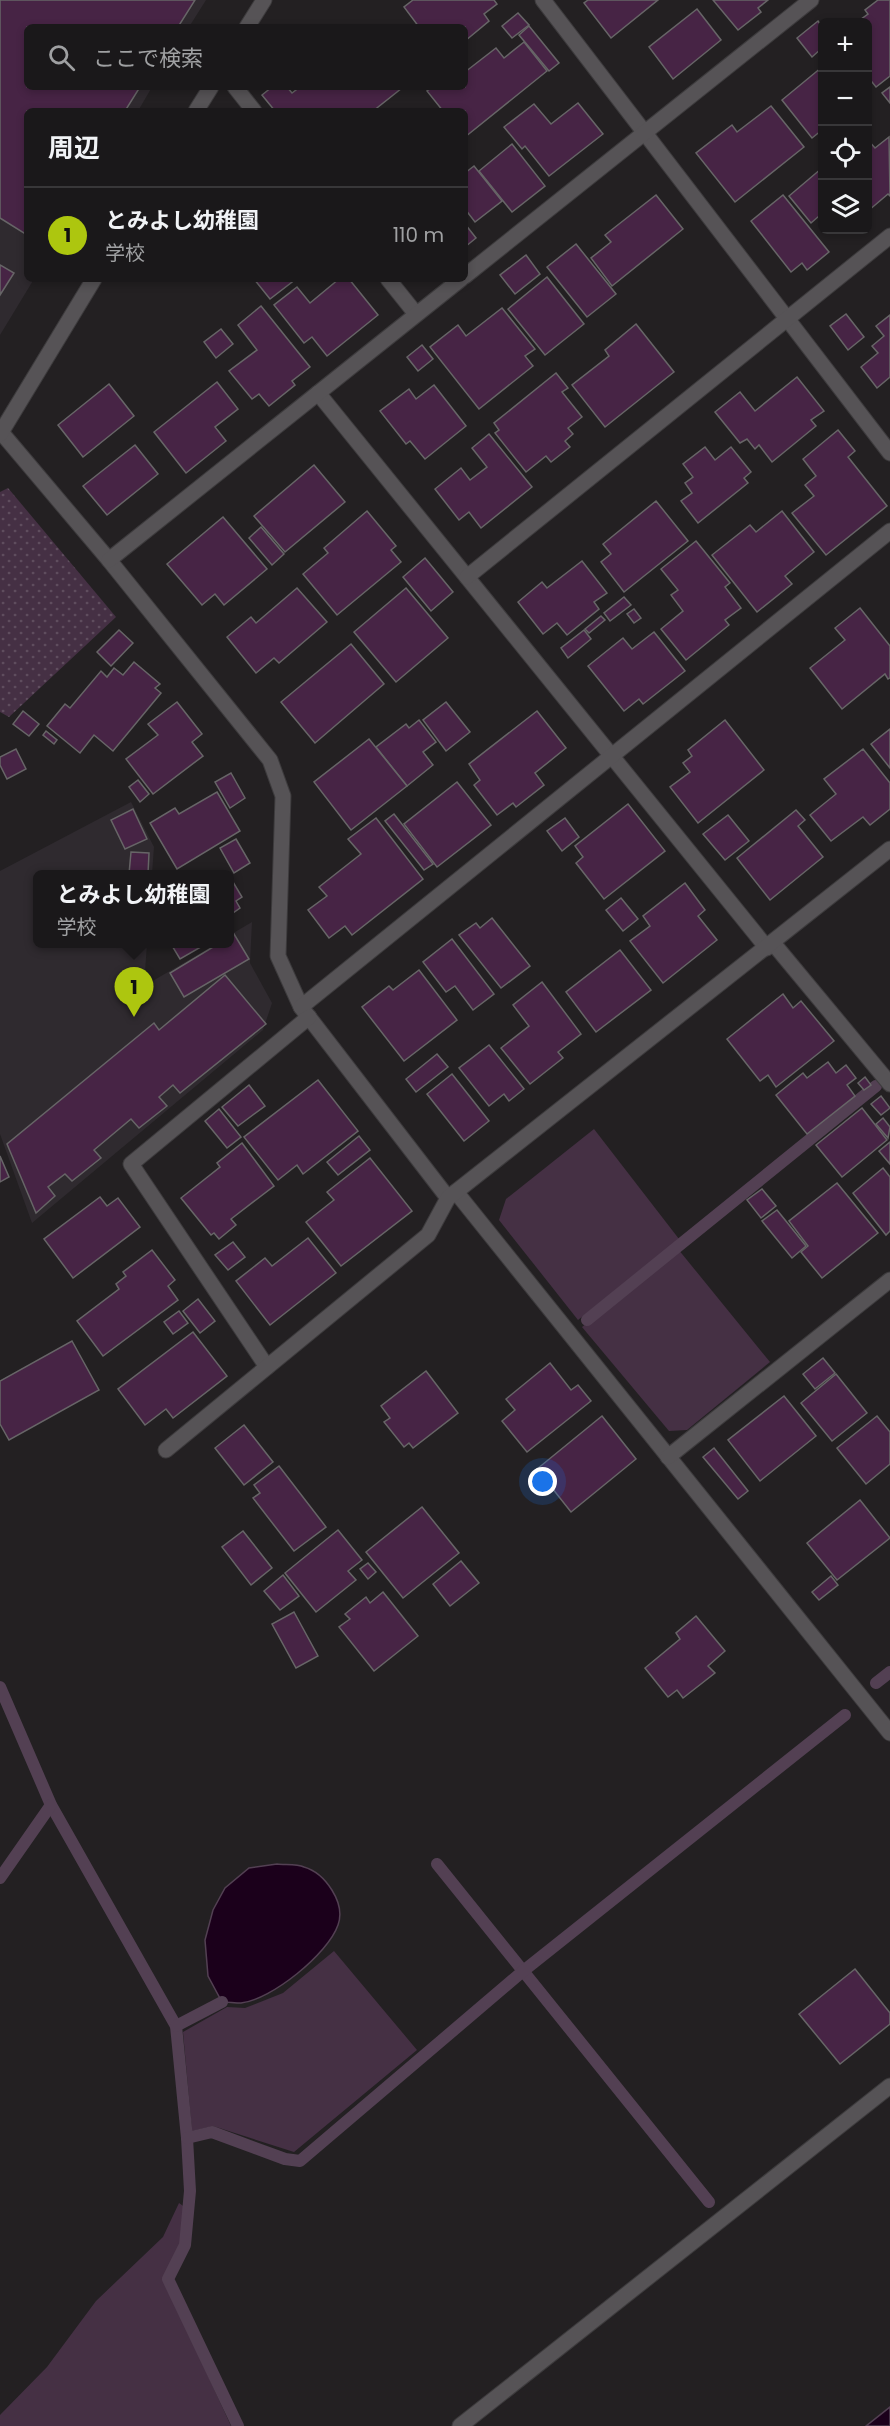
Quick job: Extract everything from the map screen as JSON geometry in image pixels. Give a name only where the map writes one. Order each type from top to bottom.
[{"type":"street","points":[[249,24],[264,0]]},
{"type":"street","points":[[543,0],[890,453]]},
{"type":"street","points":[[468,274],[811,0]]},
{"type":"street","points":[[198,108],[208,90]]},
{"type":"street","points":[[237,90],[252,108]]},
{"type":"street","points":[[467,577],[890,236]]},
{"type":"street","points":[[92,282],[0,433],[109,560],[270,760],[283,796],[278,956],[305,1012],[890,1733]]},
{"type":"street","points":[[390,282],[416,314]]},
{"type":"street","points":[[109,560],[457,282]]},
{"type":"street","points":[[318,393],[611,756],[890,1084]]},
{"type":"street","points":[[267,1367],[131,1164],[305,1012],[611,756],[890,531]]},
{"type":"street","points":[[166,1450],[428,1235],[452,1195],[890,849]]},
{"type":"street","points":[[668,1457],[890,1280]]},
{"type":"street","points":[[460,2426],[890,2086]]},
{"type":"shaded area","points":[[0,0],[206,0],[191,24],[24,24],[24,90],[150,90],[140,108],[24,108],[24,282],[32,282],[0,335]]},
{"type":"shaded area","points":[[8,488],[116,617],[9,717],[0,712],[0,492]]},
{"type":"shaded area","points":[[131,802],[154,847],[152,870],[33,870],[33,948],[147,948],[144,986],[209,948],[234,948],[234,933],[252,922],[250,963],[272,1003],[263,1030],[32,1223],[0,1134],[0,871]]},
{"type":"shaded area","points":[[594,1129],[679,1239],[578,1320],[499,1220],[506,1199]]},
{"type":"shaded area","points":[[678,1249],[770,1362],[687,1430],[669,1431],[582,1327]]},
{"type":"shaded area","points":[[277,1864],[304,1867],[312,1870],[326,1882],[339,1907],[338,1925],[332,1937],[311,1962],[282,1985],[253,2000],[241,2003],[222,2002],[208,1976],[205,1940],[213,1910],[225,1888],[249,1868]]},
{"type":"shaded area","points":[[334,1951],[417,2050],[294,2152],[213,2126],[192,2131],[183,2032],[227,2007],[245,2008],[283,1993]]},
{"type":"shaded area","points":[[179,2203],[186,2208],[183,2244],[164,2280],[231,2426],[0,2426],[0,2415],[47,2367],[96,2301],[163,2237]]},
{"type":"shaded area","points":[[890,2407],[890,2426],[866,2426]]},
{"type":"building","points":[[0,0],[195,0],[180,24],[24,24],[24,90],[138,90],[127,108],[24,108],[24,233],[0,218]]},
{"type":"building","points":[[413,0],[494,0],[497,4],[484,14],[489,21],[468,38],[468,24],[417,24],[404,7]]},
{"type":"building","points":[[588,0],[658,0],[611,38],[584,3]]},
{"type":"building","points":[[713,0],[768,0],[758,8],[761,12],[738,30]]},
{"type":"building","points":[[878,0],[890,0],[890,76],[876,87],[872,82],[872,18],[862,18],[868,14],[865,10]]},
{"type":"building","points":[[697,9],[721,40],[673,79],[649,47]]},
{"type":"building","points":[[518,13],[529,25],[512,38],[502,26]]},
{"type":"building","points":[[818,21],[818,52],[812,57],[797,38]]},
{"type":"building","points":[[529,26],[559,63],[549,71],[519,35]]},
{"type":"building","points":[[524,42],[547,71],[468,135],[468,108],[441,108],[427,91],[468,90],[468,70],[496,48],[504,58]]},
{"type":"building","points":[[818,70],[818,133],[812,138],[782,100]]},
{"type":"building","points":[[890,87],[890,103],[882,93]]},
{"type":"building","points":[[268,90],[290,90],[292,93],[296,90],[399,90],[377,108],[273,108],[262,95]]},
{"type":"building","points":[[578,103],[603,134],[549,176],[525,146],[522,149],[504,127],[534,104],[551,124]]},
{"type":"building","points":[[771,106],[804,147],[735,202],[696,153],[732,125],[737,132]]},
{"type":"building","points":[[889,137],[890,196],[888,194],[872,208],[872,145],[875,148]]},
{"type":"building","points":[[512,144],[545,186],[512,212],[479,171]]},
{"type":"building","points":[[474,166],[502,201],[475,222],[468,213],[468,171]]},
{"type":"building","points":[[818,171],[818,217],[811,223],[789,196]]},
{"type":"building","points":[[656,195],[683,229],[612,286],[591,258],[611,242],[605,235]]},
{"type":"building","points":[[783,195],[829,252],[807,270],[802,263],[791,272],[751,221]]},
{"type":"building","points":[[468,228],[476,238],[468,245]]},
{"type":"building","points":[[576,244],[616,294],[587,317],[547,267]]},
{"type":"building","points":[[526,255],[540,274],[515,294],[500,275]]},
{"type":"building","points":[[0,265],[14,273],[0,295]]},
{"type":"building","points":[[547,277],[584,324],[545,355],[508,309]]},
{"type":"building","points":[[256,282],[292,282],[270,299]]},
{"type":"building","points":[[335,282],[351,282],[378,315],[327,356],[312,337],[304,343],[274,305],[297,287],[310,303]]},
{"type":"building","points":[[261,306],[310,367],[292,381],[295,385],[269,406],[259,394],[252,399],[229,371],[257,350],[238,325]]},
{"type":"building","points":[[502,308],[535,349],[525,356],[533,366],[479,409],[430,347],[458,325],[466,336]]},
{"type":"building","points":[[846,314],[864,337],[848,350],[830,326]]},
{"type":"building","points":[[890,315],[890,377],[877,388],[861,367],[878,353],[872,346],[884,336],[876,326]]},
{"type":"building","points":[[636,324],[674,372],[605,427],[572,385],[609,356],[605,350]]},
{"type":"building","points":[[221,329],[233,344],[216,358],[204,342]]},
{"type":"building","points":[[422,345],[433,359],[418,371],[407,357]]},
{"type":"building","points":[[556,373],[568,388],[562,392],[582,417],[568,428],[573,434],[565,441],[570,447],[551,462],[546,456],[526,472],[495,433],[499,430],[494,423]]},
{"type":"building","points":[[797,377],[824,411],[811,420],[816,426],[772,462],[759,445],[755,449],[747,439],[740,443],[715,412],[740,392],[755,411]]},
{"type":"building","points":[[217,382],[238,409],[215,427],[226,441],[186,473],[154,432]]},
{"type":"building","points":[[109,384],[134,416],[83,457],[58,425]]},
{"type":"building","points":[[434,385],[466,426],[425,459],[410,441],[406,444],[380,411],[409,389],[416,399]]},
{"type":"building","points":[[838,430],[855,451],[848,457],[887,506],[826,555],[792,513],[814,496],[805,485],[816,476],[803,459]]},
{"type":"building","points":[[489,434],[532,487],[481,528],[469,512],[459,520],[435,489],[461,468],[470,480],[487,467],[472,448]]},
{"type":"building","points":[[135,445],[158,474],[107,515],[83,486]]},
{"type":"building","points":[[705,447],[715,460],[731,447],[751,472],[744,478],[748,483],[698,523],[681,501],[692,493],[685,483],[693,477],[683,464]]},
{"type":"building","points":[[314,465],[345,502],[285,552],[254,516]]},
{"type":"building","points":[[656,501],[688,541],[624,592],[601,562],[611,554],[603,544]]},
{"type":"building","points":[[367,511],[396,546],[391,550],[401,562],[337,615],[303,574],[328,553],[324,548]]},
{"type":"building","points":[[782,511],[814,552],[785,576],[792,584],[757,612],[712,555],[750,525],[756,532]]},
{"type":"building","points":[[223,517],[267,569],[224,605],[215,594],[202,605],[167,564]]},
{"type":"building","points":[[261,527],[284,554],[272,565],[249,538]]},
{"type":"building","points":[[696,541],[730,583],[725,587],[741,608],[725,620],[729,625],[686,660],[661,629],[683,611],[671,595],[678,590],[661,569]]},
{"type":"building","points":[[425,558],[453,592],[431,611],[403,577]]},
{"type":"building","points":[[582,561],[607,593],[594,602],[599,609],[567,635],[557,623],[543,634],[518,602],[542,582],[547,588]]},
{"type":"building","points":[[297,588],[327,622],[279,663],[274,658],[256,673],[227,637],[251,617],[256,623]]},
{"type":"building","points":[[406,588],[448,638],[396,682],[354,632]]},
{"type":"building","points":[[624,597],[631,605],[610,621],[604,613]]},
{"type":"building","points":[[860,608],[890,646],[890,678],[888,679],[885,674],[842,709],[810,668],[845,640],[835,628]]},
{"type":"building","points":[[634,609],[641,618],[634,623],[627,614]]},
{"type":"building","points":[[601,616],[605,620],[589,633],[585,629]]},
{"type":"building","points":[[119,630],[133,643],[111,666],[97,652]]},
{"type":"building","points":[[584,630],[591,639],[568,658],[561,648]]},
{"type":"building","points":[[654,632],[685,671],[643,704],[639,699],[624,711],[588,666],[623,638],[632,649]]},
{"type":"building","points":[[351,644],[384,684],[315,743],[281,702]]},
{"type":"building","points":[[134,662],[160,684],[155,688],[161,693],[113,751],[94,735],[80,753],[47,726],[65,704],[70,708],[101,671],[107,677],[114,668],[123,675]]},
{"type":"building","points":[[177,702],[202,734],[192,742],[203,756],[153,794],[126,759],[158,735],[148,724]]},
{"type":"building","points":[[446,702],[470,732],[446,751],[423,720]]},
{"type":"building","points":[[23,711],[39,724],[29,736],[13,724]]},
{"type":"building","points":[[537,711],[566,748],[535,773],[544,785],[516,807],[513,803],[497,815],[474,785],[480,780],[469,764]]},
{"type":"building","points":[[419,720],[436,742],[423,752],[433,765],[407,786],[376,747],[406,724],[409,728]]},
{"type":"building","points":[[725,720],[764,770],[698,823],[670,787],[690,772],[683,763],[692,756],[688,750]]},
{"type":"building","points":[[890,729],[890,768],[871,744]]},
{"type":"building","points":[[46,731],[57,740],[54,744],[43,735]]},
{"type":"building","points":[[369,739],[407,786],[351,830],[314,782]]},
{"type":"building","points":[[16,749],[26,769],[7,779],[0,765],[0,757]]},
{"type":"building","points":[[863,749],[890,783],[890,809],[870,825],[863,817],[831,841],[810,815],[836,794],[824,779]]},
{"type":"building","points":[[231,773],[245,798],[230,808],[215,782]]},
{"type":"building","points":[[138,780],[149,794],[140,802],[129,787]]},
{"type":"building","points":[[457,782],[491,825],[437,867],[404,824]]},
{"type":"building","points":[[217,792],[240,831],[177,869],[150,823],[175,808],[179,814]]},
{"type":"building","points":[[628,804],[665,851],[604,899],[576,863],[583,857],[575,846]]},
{"type":"building","points":[[133,809],[147,839],[125,849],[111,820]]},
{"type":"building","points":[[796,810],[805,820],[798,826],[823,857],[770,900],[737,858]]},
{"type":"building","points":[[394,814],[433,864],[424,870],[385,821]]},
{"type":"building","points":[[728,815],[749,841],[725,860],[703,834]]},
{"type":"building","points":[[376,818],[423,879],[352,935],[345,926],[329,938],[308,910],[327,896],[319,887],[361,854],[348,839]]},
{"type":"building","points":[[565,818],[579,837],[562,851],[547,831]]},
{"type":"building","points":[[236,839],[250,863],[234,873],[220,848]]},
{"type":"building","points":[[131,852],[149,853],[148,870],[129,870]]},
{"type":"building","points":[[685,883],[705,910],[698,916],[717,940],[663,983],[630,941],[650,926],[643,916]]},
{"type":"building","points":[[234,884],[242,897],[236,901],[240,908],[234,912]]},
{"type":"building","points":[[621,898],[638,919],[623,931],[606,910]]},
{"type":"building","points":[[492,918],[530,966],[501,988],[459,935],[476,923],[480,928]]},
{"type":"building","points":[[234,934],[249,959],[184,997],[170,973],[211,948],[234,948]]},
{"type":"building","points":[[452,939],[494,994],[473,1010],[455,986],[446,992],[423,962]]},
{"type":"building","points":[[173,948],[199,948],[180,959]]},
{"type":"building","points":[[620,950],[651,990],[596,1032],[566,992]]},
{"type":"building","points":[[419,970],[457,1020],[404,1061],[362,1007],[389,986],[393,990]]},
{"type":"building","points":[[225,975],[266,1024],[180,1093],[173,1085],[159,1097],[167,1106],[139,1128],[131,1119],[94,1150],[101,1158],[72,1181],[65,1174],[48,1187],[55,1196],[36,1213],[7,1144],[154,1023],[159,1030]]},
{"type":"building","points":[[542,982],[581,1034],[558,1052],[563,1058],[530,1084],[501,1048],[529,1026],[513,1005]]},
{"type":"building","points":[[783,994],[793,1008],[801,1001],[834,1041],[776,1087],[768,1075],[760,1081],[727,1039]]},
{"type":"building","points":[[489,1045],[524,1089],[509,1101],[504,1094],[489,1106],[459,1068]]},
{"type":"building","points":[[437,1054],[448,1067],[416,1092],[406,1079]]},
{"type":"building","points":[[828,1062],[836,1073],[846,1065],[856,1078],[847,1085],[855,1096],[807,1134],[776,1095],[803,1073],[807,1078]]},
{"type":"building","points":[[452,1074],[489,1121],[464,1141],[427,1094]]},
{"type":"building","points":[[865,1077],[871,1085],[864,1090],[858,1083]]},
{"type":"building","points":[[318,1080],[358,1131],[303,1174],[297,1165],[278,1180],[244,1137]]},
{"type":"building","points":[[249,1085],[265,1106],[238,1126],[222,1107]]},
{"type":"building","points":[[881,1096],[890,1108],[881,1115],[871,1104]]},
{"type":"building","points":[[862,1108],[887,1140],[842,1177],[816,1145]]},
{"type":"building","points":[[219,1109],[241,1137],[227,1148],[205,1121]]},
{"type":"building","points":[[883,1118],[890,1127],[888,1138],[876,1124]]},
{"type":"building","points":[[359,1136],[370,1150],[338,1175],[327,1162]]},
{"type":"building","points":[[890,1142],[890,1164],[879,1151]]},
{"type":"building","points":[[242,1143],[274,1186],[231,1219],[236,1225],[219,1239],[214,1233],[211,1235],[181,1198],[220,1167],[217,1163]]},
{"type":"building","points":[[0,1156],[9,1177],[0,1182]]},
{"type":"building","points":[[370,1158],[412,1211],[341,1266],[306,1222],[334,1200],[327,1192]]},
{"type":"building","points":[[883,1168],[890,1177],[890,1231],[886,1235],[853,1193]]},
{"type":"building","points":[[837,1183],[878,1233],[822,1278],[801,1252],[808,1246],[789,1221]]},
{"type":"building","points":[[762,1189],[776,1206],[761,1218],[747,1200]]},
{"type":"building","points":[[100,1197],[107,1206],[118,1198],[140,1227],[73,1278],[44,1239]]},
{"type":"building","points":[[777,1210],[806,1246],[792,1258],[762,1221]]},
{"type":"building","points":[[308,1238],[336,1273],[270,1325],[236,1281],[265,1258],[272,1266]]},
{"type":"building","points":[[233,1242],[245,1257],[228,1270],[215,1255]]},
{"type":"building","points":[[152,1250],[175,1280],[168,1286],[178,1300],[103,1356],[77,1321],[119,1289],[116,1284],[126,1276],[123,1272]]},
{"type":"building","points":[[198,1299],[215,1321],[200,1333],[183,1311]]},
{"type":"building","points":[[179,1311],[188,1323],[173,1334],[164,1322]]},
{"type":"building","points":[[193,1332],[227,1376],[173,1418],[166,1409],[145,1425],[118,1389]]},
{"type":"building","points":[[72,1341],[99,1390],[9,1440],[0,1424],[0,1381]]},
{"type":"building","points":[[823,1358],[835,1373],[815,1389],[803,1374]]},
{"type":"building","points":[[550,1363],[571,1390],[578,1385],[591,1401],[527,1452],[502,1421],[515,1410],[506,1399]]},
{"type":"building","points":[[426,1371],[458,1413],[413,1448],[409,1443],[404,1447],[384,1422],[390,1418],[381,1406]]},
{"type":"building","points":[[836,1374],[867,1413],[832,1441],[801,1403]]},
{"type":"building","points":[[784,1396],[816,1436],[760,1481],[728,1440]]},
{"type":"building","points":[[602,1416],[636,1459],[571,1512],[537,1469]]},
{"type":"building","points":[[877,1416],[890,1432],[890,1464],[866,1484],[837,1448]]},
{"type":"building","points":[[244,1425],[273,1462],[244,1485],[215,1448]]},
{"type":"building","points":[[714,1448],[748,1491],[738,1499],[703,1457]]},
{"type":"building","points":[[279,1466],[326,1527],[294,1551],[253,1498],[260,1493],[254,1485]]},
{"type":"building","points":[[860,1500],[890,1538],[837,1580],[807,1543]]},
{"type":"building","points":[[422,1507],[459,1553],[403,1598],[366,1552]]},
{"type":"building","points":[[338,1530],[362,1560],[348,1571],[356,1580],[316,1612],[285,1573]]},
{"type":"building","points":[[243,1531],[272,1568],[251,1585],[222,1547]]},
{"type":"building","points":[[461,1561],[479,1583],[450,1606],[433,1584]]},
{"type":"building","points":[[368,1563],[376,1572],[368,1579],[360,1569]]},
{"type":"building","points":[[283,1575],[299,1596],[280,1610],[264,1591]]},
{"type":"building","points":[[831,1576],[838,1585],[819,1600],[812,1592]]},
{"type":"building","points":[[383,1592],[418,1636],[374,1671],[339,1627],[350,1619],[345,1614],[366,1597],[370,1603]]},
{"type":"building","points":[[294,1612],[318,1656],[296,1668],[272,1624]]},
{"type":"building","points":[[696,1616],[725,1651],[708,1666],[715,1673],[683,1698],[677,1690],[668,1697],[645,1668],[680,1639],[676,1633]]},
{"type":"building","points":[[855,1969],[890,2013],[890,2024],[840,2064],[799,2014]]},
{"type":"waterway","points":[[587,1320],[876,1086]]},
{"type":"waterway","points":[[876,1683],[890,1672]]},
{"type":"waterway","points":[[0,1687],[51,1805],[176,2026],[190,2191],[185,2245],[168,2279],[238,2426]]},
{"type":"waterway","points":[[187,2138],[212,2132],[285,2159],[300,2161],[522,1972],[845,1715]]},
{"type":"waterway","points":[[0,1878],[51,1805]]},
{"type":"waterway","points":[[437,1864],[709,2202]]},
{"type":"waterway","points":[[176,2026],[222,2002]]},
{"type":"place","name":"とみよし幼稚園","points":[[134,1017]]}]
